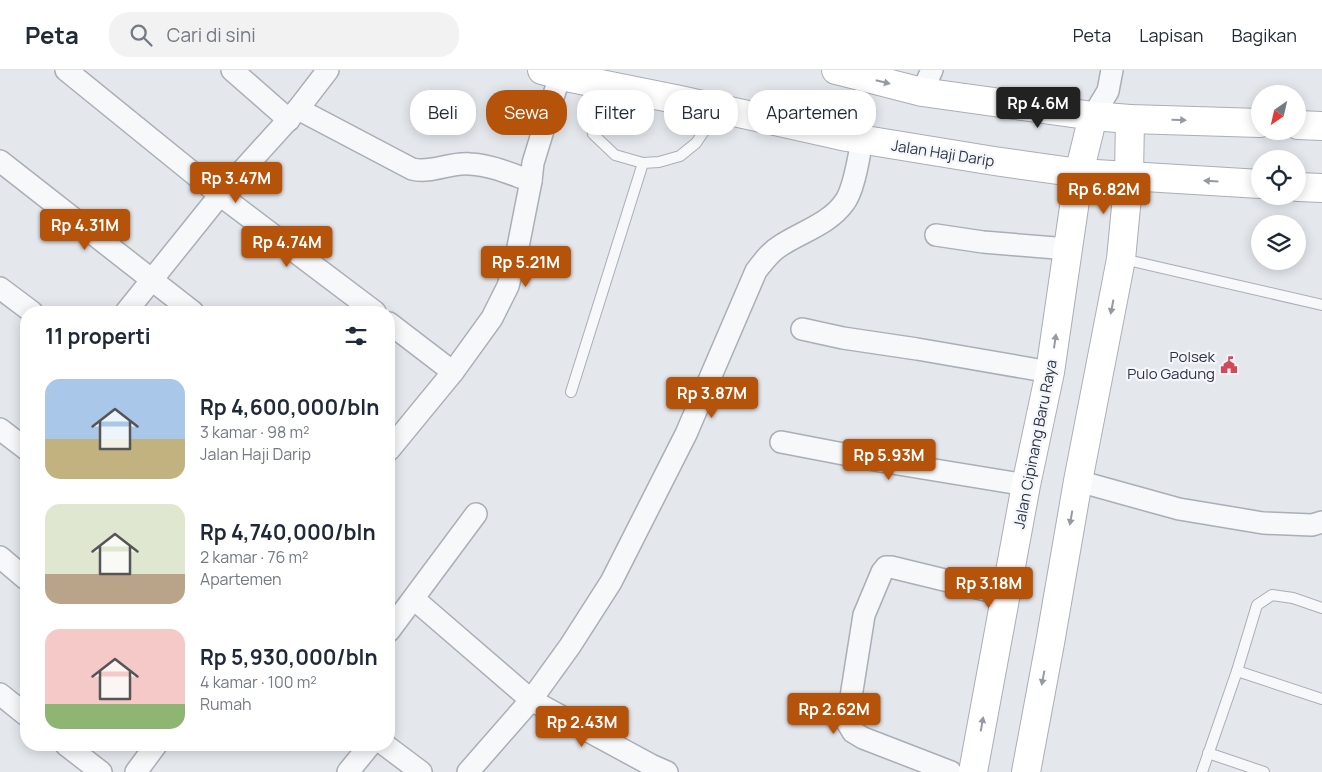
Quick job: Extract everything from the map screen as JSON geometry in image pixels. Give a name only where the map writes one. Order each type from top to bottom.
[{"type":"main road","points":[[836,70],[927,81],[1093,116],[1251,123]]},
{"type":"main road","name":"Jalan Haji Darip","points":[[551,73],[664,97]]},
{"type":"main road","name":"Jalan Haji Darip","points":[[738,112],[862,140],[1079,173],[1251,183]]},
{"type":"main road","name":"Jalan Cipinang Baru Raya","points":[[973,772],[1026,485],[1050,372],[1079,173],[1093,116]]},
{"type":"main road","points":[[1026,772],[1078,481],[1121,259],[1129,176],[1130,119]]},
{"type":"main road","points":[[1306,125],[1322,126]]},
{"type":"main road","points":[[1306,187],[1322,188]]},
{"type":"street","points":[[66,70],[220,195],[367,306]]},
{"type":"street","points":[[232,70],[293,114],[412,170],[434,170],[451,165],[470,164],[494,168],[531,181]]},
{"type":"street","points":[[131,306],[220,195],[293,114],[328,70]]},
{"type":"street","points":[[395,443],[453,372],[492,318],[508,286],[517,252],[551,73]]},
{"type":"street","points":[[1093,116],[1110,80]]},
{"type":"street","points":[[1110,80],[1130,119]]},
{"type":"street","points":[[468,772],[531,700],[570,646],[611,582],[686,434],[756,271],[764,260],[779,246],[835,214],[846,202],[855,177],[862,140]]},
{"type":"street","points":[[0,161],[185,306]]},
{"type":"street","points":[[936,235],[983,242],[1068,249]]},
{"type":"street","points":[[0,288],[24,306]]},
{"type":"street","points":[[395,328],[453,372]]},
{"type":"street","points":[[802,329],[842,338],[1050,372]]},
{"type":"street","points":[[0,429],[20,441]]},
{"type":"street","points":[[781,442],[880,461],[1026,485]]},
{"type":"street","points":[[1078,481],[1179,509],[1263,523],[1312,525],[1322,522]]},
{"type":"street","points":[[395,623],[476,514]]},
{"type":"street","points":[[0,558],[20,574]]},
{"type":"street","points":[[952,772],[863,738],[853,732],[847,722],[864,615],[882,572],[891,566],[1006,595]]},
{"type":"street","points":[[414,599],[531,700],[667,772]]},
{"type":"street","points":[[0,694],[20,709]]},
{"type":"street","points":[[74,751],[101,772]]},
{"type":"street","points":[[136,772],[152,751]]},
{"type":"street","points":[[348,772],[365,751]]},
{"type":"street","points":[[393,751],[421,772]]},
{"type":"lane","points":[[588,81],[589,110],[593,134],[615,155],[643,163],[659,162],[680,156],[696,143],[701,135]]},
{"type":"lane","points":[[571,392],[643,163]]},
{"type":"lane","points":[[1121,259],[1322,305]]},
{"type":"lane","points":[[1202,772],[1237,671],[1257,605],[1272,595],[1293,598],[1322,608]]},
{"type":"lane","points":[[1237,671],[1322,699]]},
{"type":"lane","points":[[1208,753],[1264,772]]},
{"type":"place","name":"Polsek Pulo Gadung","points":[[1229,365]]}]
